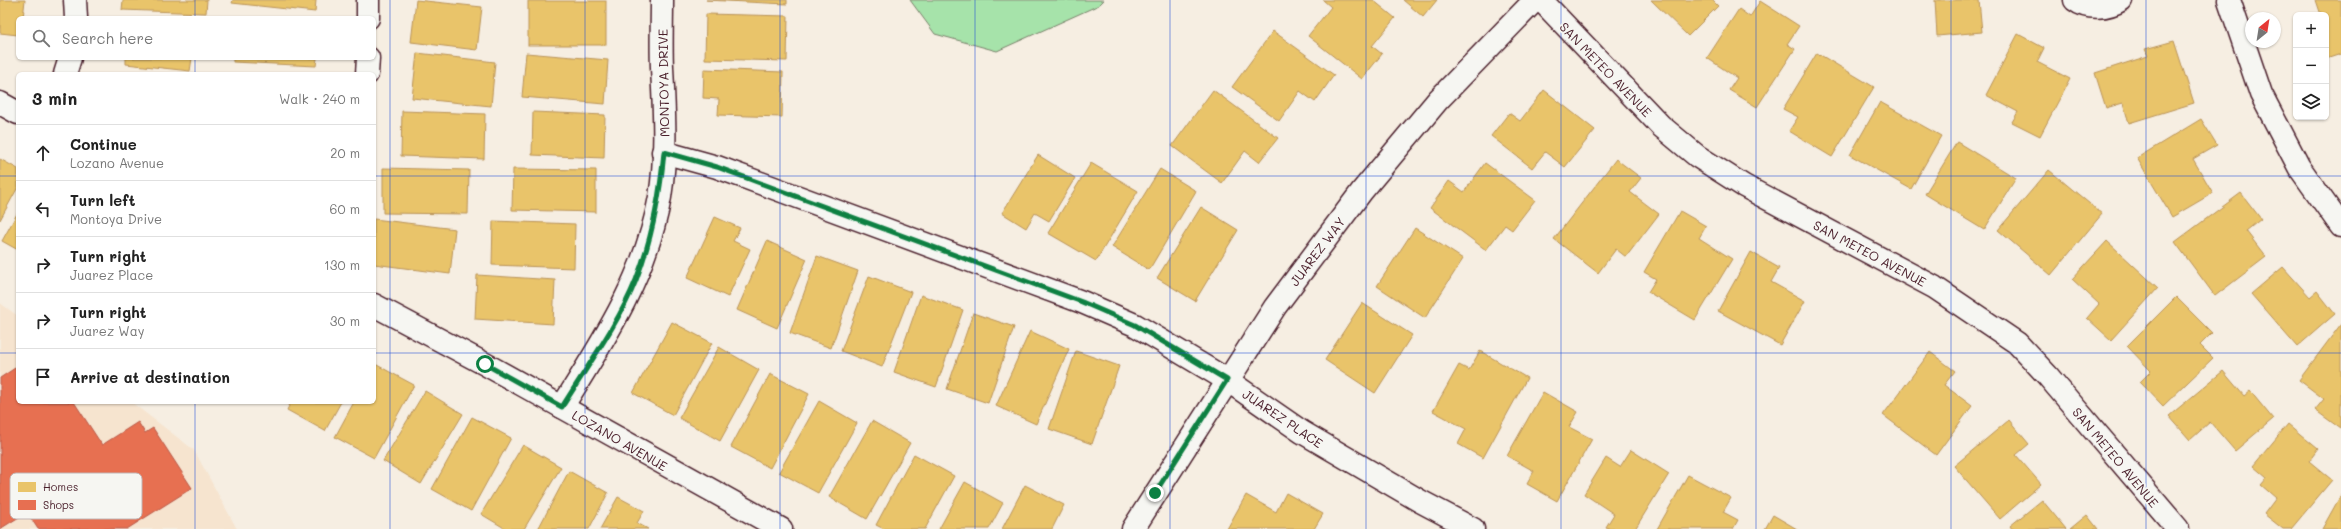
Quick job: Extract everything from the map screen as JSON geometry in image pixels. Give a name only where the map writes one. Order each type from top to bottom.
[{"type":"street","points":[[75,0],[76,16]]},
{"type":"street","points":[[368,0],[368,16]]},
{"type":"street","name":"MONTOYA DRIVE","points":[[562,407],[611,326],[635,281],[651,234],[660,196],[665,132],[662,65],[662,0]]},
{"type":"street","name":"JUAREZ WAY","points":[[1133,529],[1275,307],[1362,191],[1438,100],[1535,0]]},
{"type":"street","name":"SAN METEO AVENUE","points":[[1541,0],[1661,126],[1697,156],[1744,186],[1934,287],[1980,316],[2016,343],[2047,375],[2178,529]]},
{"type":"street","points":[[2076,0],[2090,6],[2103,7],[2121,0]]},
{"type":"street","points":[[2228,0],[2261,94],[2299,167],[2341,226]]},
{"type":"street","points":[[66,72],[69,60]]},
{"type":"street","points":[[367,72],[368,60]]},
{"type":"street","points":[[0,103],[16,112]]},
{"type":"street","name":"JUAREZ PLACE","points":[[664,152],[717,167],[1082,302],[1135,325],[1227,380],[1302,432],[1420,501],[1473,529]]},
{"type":"street","name":"LOZANO AVENUE","points":[[376,306],[562,407],[780,529]]},
{"type":"shaded area","points":[[0,303],[16,315],[16,404],[134,404],[194,450],[237,529],[0,529]]},
{"type":"green space","points":[[910,0],[1104,0],[1099,5],[997,51],[935,34]]},
{"type":"building: Homes","points":[[0,0],[25,0],[23,16],[16,16],[16,35],[0,33]]},
{"type":"building: Homes","points":[[123,0],[207,0],[206,13],[122,10]]},
{"type":"building: Homes","points":[[233,0],[316,0],[315,12],[232,3]]},
{"type":"building: Homes","points":[[416,0],[482,7],[477,50],[411,42]]},
{"type":"building: Homes","points":[[706,0],[787,0],[787,4]]},
{"type":"building: Homes","points":[[1323,0],[1373,0],[1395,18],[1372,46],[1382,54],[1362,79],[1308,36],[1331,7]]},
{"type":"building: Homes","points":[[1403,0],[1437,0],[1423,17]]},
{"type":"building: Homes","points":[[1651,0],[1712,0],[1718,6],[1688,36]]},
{"type":"building: Homes","points":[[1935,0],[1979,0],[1982,32],[1937,36]]},
{"type":"building: Homes","points":[[2316,0],[2341,0],[2341,54],[2329,58],[2329,12],[2320,12]]},
{"type":"building: Homes","points":[[528,1],[606,1],[606,45],[528,45]]},
{"type":"building: Homes","points":[[1760,1],[1799,26],[1787,44],[1795,49],[1757,107],[1729,90],[1737,78],[1707,58],[1739,9],[1750,17]]},
{"type":"building: Homes","points":[[706,14],[788,16],[787,61],[705,59]]},
{"type":"building: Homes","points":[[1273,31],[1334,75],[1315,102],[1300,91],[1279,121],[1232,87]]},
{"type":"building: Homes","points":[[2018,34],[2044,48],[2037,62],[2070,79],[2040,136],[2012,122],[2018,112],[1986,95]]},
{"type":"building: Homes","points":[[2174,41],[2194,103],[2129,123],[2123,103],[2106,108],[2095,73],[2148,56],[2145,49]]},
{"type":"building: Homes","points":[[417,53],[495,62],[491,106],[412,98]]},
{"type":"building: Homes","points":[[526,53],[608,60],[605,104],[522,97]]},
{"type":"building: Homes","points":[[1817,53],[1874,87],[1832,157],[1789,131],[1798,117],[1783,109]]},
{"type":"building: Homes","points":[[126,60],[192,60],[190,71],[126,64]]},
{"type":"building: Homes","points":[[233,60],[317,60],[316,66],[233,62]]},
{"type":"building: Homes","points":[[704,69],[783,72],[782,117],[718,115],[719,99],[703,98]]},
{"type":"building: Homes","points":[[1213,90],[1278,138],[1259,162],[1245,151],[1222,183],[1172,146]]},
{"type":"building: Homes","points":[[1544,90],[1595,130],[1565,167],[1545,152],[1532,168],[1491,136],[1509,113],[1520,121]]},
{"type":"building: Homes","points":[[1880,102],[1941,136],[1911,189],[1850,155]]},
{"type":"building: Homes","points":[[402,111],[485,114],[484,159],[401,156]]},
{"type":"building: Homes","points":[[533,112],[605,115],[604,158],[532,155]]},
{"type":"building: Homes","points":[[2201,119],[2217,145],[2193,159],[2213,193],[2172,217],[2137,158]]},
{"type":"building: Homes","points":[[1957,142],[2016,178],[1984,230],[1925,194]]},
{"type":"building: Homes","points":[[1038,155],[1075,178],[1049,221],[1035,213],[1026,228],[1002,213]]},
{"type":"building: Homes","points":[[0,159],[16,168],[16,191],[0,220]]},
{"type":"building: Homes","points":[[1616,159],[1641,178],[1630,192],[1659,214],[1626,257],[1616,249],[1598,273],[1554,239]]},
{"type":"building: Homes","points":[[1091,163],[1138,191],[1096,261],[1048,233]]},
{"type":"building: Homes","points":[[1485,163],[1535,200],[1512,230],[1505,225],[1486,250],[1430,208],[1449,181],[1464,192]]},
{"type":"building: Homes","points":[[383,168],[469,170],[468,214],[383,213]]},
{"type":"building: Homes","points":[[513,169],[596,170],[596,212],[512,210]]},
{"type":"building: Homes","points":[[1160,169],[1196,191],[1149,270],[1112,247]]},
{"type":"building: Homes","points":[[2049,170],[2102,214],[2051,275],[1998,230]]},
{"type":"building: Homes","points":[[2241,193],[2261,219],[2246,231],[2266,257],[2215,296],[2175,242]]},
{"type":"building: Homes","points":[[1201,207],[1238,230],[1195,301],[1157,278]]},
{"type":"building: Homes","points":[[1680,211],[1706,226],[1699,238],[1732,259],[1695,320],[1648,292],[1656,279],[1644,272]]},
{"type":"building: Homes","points":[[16,216],[16,249],[2,241]]},
{"type":"building: Homes","points":[[715,217],[740,228],[733,241],[750,249],[728,297],[687,278]]},
{"type":"building: Homes","points":[[376,219],[455,229],[450,274],[376,264]]},
{"type":"building: Homes","points":[[493,221],[575,224],[574,268],[492,265]]},
{"type":"building: Homes","points":[[1415,228],[1463,259],[1425,318],[1377,286]]},
{"type":"building: Homes","points":[[767,241],[807,259],[777,328],[737,310]]},
{"type":"building: Homes","points":[[2107,241],[2158,288],[2111,340],[2087,318],[2099,304],[2072,279]]},
{"type":"building: Homes","points":[[1751,252],[1779,268],[1771,282],[1805,301],[1780,345],[1718,311]]},
{"type":"building: Homes","points":[[817,256],[858,271],[831,348],[790,333]]},
{"type":"building: Homes","points":[[2283,267],[2310,297],[2317,291],[2335,314],[2297,347],[2251,294]]},
{"type":"building: Homes","points":[[477,275],[555,280],[553,324],[475,319]]},
{"type":"building: Homes","points":[[869,276],[911,292],[882,367],[841,351]]},
{"type":"building: Homes","points":[[921,295],[963,310],[936,387],[894,372]]},
{"type":"building: Homes","points":[[2176,297],[2212,333],[2200,345],[2213,358],[2163,406],[2140,382],[2151,371],[2127,346]]},
{"type":"building: Homes","points":[[1362,303],[1412,335],[1375,393],[1325,360]]},
{"type":"building: Homes","points":[[973,313],[1014,327],[988,403],[947,389]]},
{"type":"building: Homes","points":[[672,322],[712,343],[673,415],[633,393]]},
{"type":"building: Homes","points":[[2341,324],[2341,429],[2315,410],[2324,399],[2299,380]]},
{"type":"building: Homes","points":[[1030,331],[1069,349],[1036,424],[996,406]]},
{"type":"building: Homes","points":[[719,347],[759,370],[720,441],[679,418]]},
{"type":"building: Homes","points":[[1076,351],[1119,366],[1092,444],[1049,429]]},
{"type":"building: Homes","points":[[1480,351],[1527,378],[1483,458],[1458,444],[1466,429],[1433,411],[1459,365],[1469,370]]},
{"type":"building: Homes","points":[[1930,352],[1955,371],[1944,385],[1972,406],[1936,455],[1883,415]]},
{"type":"building: Homes","points":[[376,365],[414,385],[374,458],[335,437],[353,404],[376,404]]},
{"type":"building: Homes","points":[[2223,371],[2244,396],[2250,391],[2273,419],[2235,451],[2210,422],[2190,440],[2169,416]]},
{"type":"building: Homes","points":[[770,374],[809,394],[770,468],[731,447]]},
{"type":"building: Homes","points":[[425,391],[463,414],[421,484],[383,461]]},
{"type":"building: Homes","points":[[1543,392],[1578,412],[1569,427],[1592,439],[1557,501],[1527,484],[1534,471],[1507,456]]},
{"type":"building: Homes","points":[[819,401],[857,423],[818,493],[779,472]]},
{"type":"building: Homes","points":[[290,404],[340,404],[325,431],[287,410]]},
{"type":"building: Homes","points":[[472,417],[511,438],[471,511],[432,489]]},
{"type":"building: Homes","points":[[2009,420],[2029,444],[2016,455],[2041,484],[2000,519],[1954,466]]},
{"type":"building: Homes","points":[[872,421],[910,443],[867,519],[829,497]]},
{"type":"building: Homes","points":[[2288,424],[2318,449],[2309,461],[2332,480],[2291,529],[2283,529],[2264,514],[2276,498],[2261,485],[2267,478],[2253,466]]},
{"type":"building: Homes","points":[[523,445],[561,467],[524,529],[506,529],[481,514]]},
{"type":"building: Homes","points":[[1631,450],[1669,474],[1635,529],[1610,529],[1606,527],[1614,514],[1584,494],[1606,458],[1620,467]]},
{"type":"building: Homes","points":[[914,454],[954,476],[925,529],[884,529],[876,525]]},
{"type":"building: Homes","points":[[569,471],[608,493],[589,529],[538,529]]},
{"type":"building: Homes","points":[[1688,475],[1731,498],[1723,512],[1738,520],[1733,529],[1657,529]]},
{"type":"building: Homes","points":[[965,482],[1003,503],[989,529],[939,529]]},
{"type":"building: Homes","points":[[1025,485],[1064,505],[1052,529],[1002,529]]},
{"type":"building: Homes","points":[[1286,493],[1323,514],[1314,529],[1227,529],[1246,495],[1276,512]]},
{"type":"building: Homes","points":[[2341,495],[2341,529],[2322,529]]},
{"type":"building: Homes","points":[[618,497],[644,511],[637,523],[648,529],[600,529]]},
{"type":"building: Homes","points":[[2042,500],[2066,529],[2012,529],[2010,526]]},
{"type":"building: Homes","points":[[1773,515],[1797,529],[1765,529]]},
{"type":"building: Homes","points":[[2087,515],[2098,529],[2070,529]]},
{"type":"building: Shops","points":[[16,367],[16,404],[75,404],[102,445],[138,422],[145,433],[153,428],[192,488],[127,529],[38,529],[32,519],[142,519],[142,473],[10,473],[10,519],[16,519],[0,529],[0,378]]},
{"type":"route","points":[[485,364],[562,407],[611,326],[635,281],[651,234],[660,196],[664,152],[717,167],[1013,278],[1082,302],[1135,325],[1227,380],[1155,493]]}]
